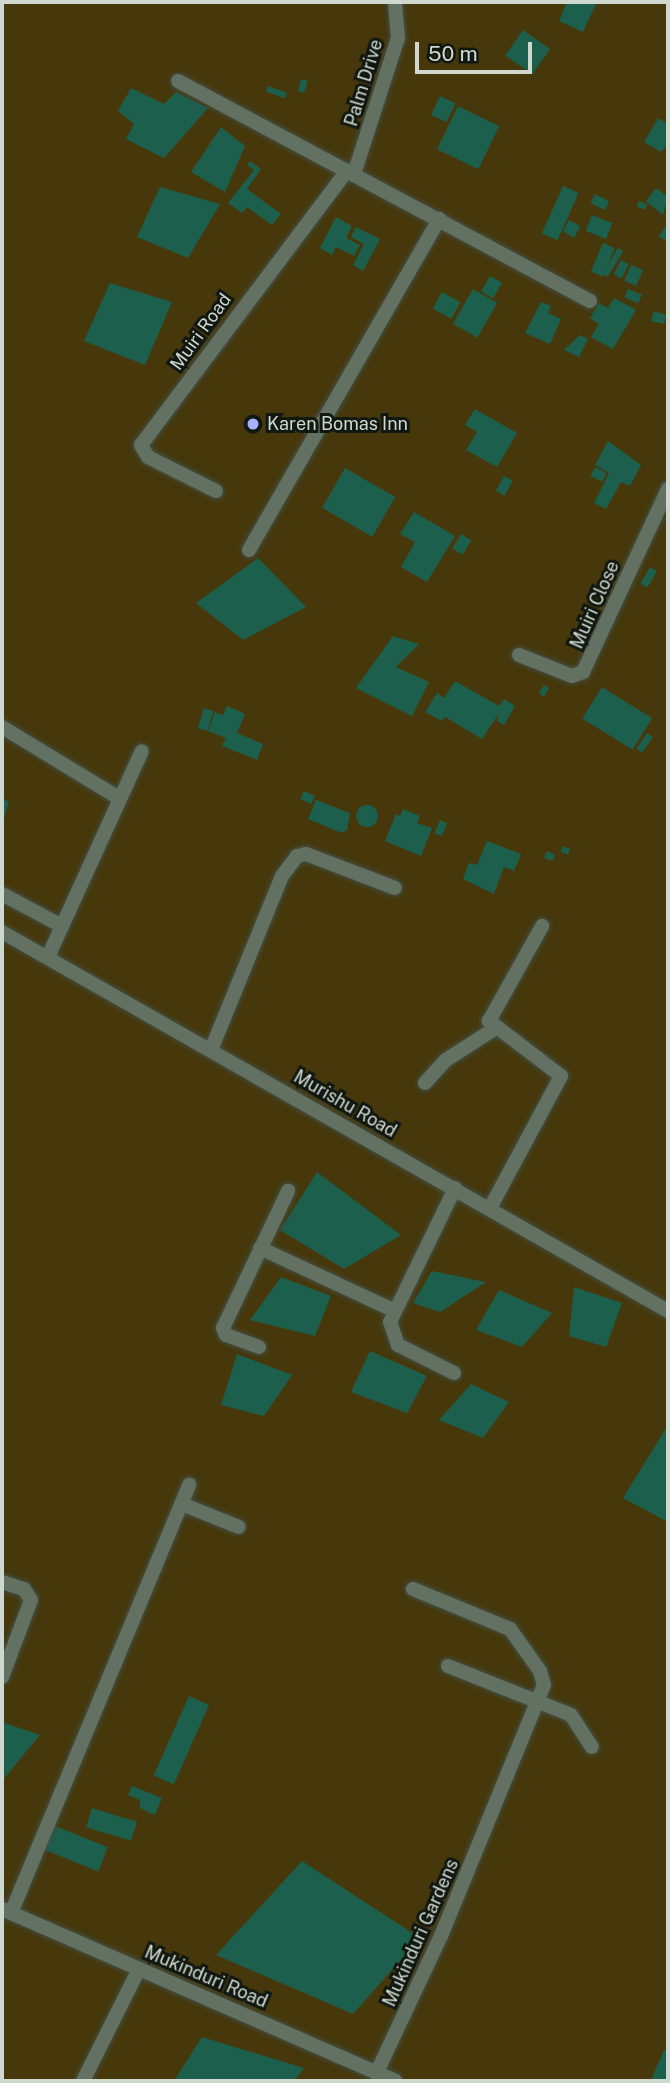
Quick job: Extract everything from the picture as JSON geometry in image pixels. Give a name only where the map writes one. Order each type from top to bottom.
[{"type":"street","name":"Palm Drive","points":[[351,172],[398,38],[395,2]]},
{"type":"street","points":[[178,81],[590,301]]},
{"type":"street","name":"Muiri Road","points":[[216,491],[148,457],[141,445],[351,172]]},
{"type":"street","points":[[249,550],[439,219]]},
{"type":"street","name":"Muiri Close","points":[[519,655],[572,676],[583,672],[668,489]]},
{"type":"street","points":[[2,727],[119,798]]},
{"type":"street","points":[[48,957],[142,751]]},
{"type":"street","points":[[211,1050],[282,876],[298,856],[306,855],[396,888]]},
{"type":"street","points":[[2,894],[62,926]]},
{"type":"street","points":[[490,1208],[561,1076],[494,1029],[491,1014],[542,926]]},
{"type":"street","name":"Murishu Road","points":[[2,932],[668,1311]]},
{"type":"street","points":[[425,1083],[446,1060],[494,1029]]},
{"type":"street","points":[[454,1373],[398,1345],[391,1334],[393,1310],[455,1188]]},
{"type":"street","points":[[259,1347],[222,1330],[288,1191]]},
{"type":"street","points":[[260,1248],[393,1310]]},
{"type":"street","points":[[6,1911],[189,1485]]},
{"type":"street","points":[[181,1504],[239,1527]]},
{"type":"street","points":[[2,1582],[24,1589],[31,1600],[2,1677]]},
{"type":"street","points":[[413,1589],[510,1629],[545,1678],[538,1701]]},
{"type":"street","points":[[449,1666],[571,1715],[592,1747]]},
{"type":"street","name":"Mukinduri Gardens","points":[[376,2074],[497,1807],[538,1701]]},
{"type":"street","name":"Mukinduri Road","points":[[6,1911],[395,2081]]},
{"type":"street","points":[[83,2081],[139,1969]]},
{"type":"shaded area","points":[[2,2],[668,2],[668,2081],[2,2081]]},
{"type":"building","points":[[567,2],[597,2],[583,32],[559,21]]},
{"type":"building","points":[[523,30],[550,49],[532,74],[505,55]]},
{"type":"building","points":[[301,79],[308,81],[304,93],[298,91]]},
{"type":"building","points":[[268,86],[287,93],[285,98],[266,92]]},
{"type":"building","points":[[131,88],[164,104],[176,92],[208,108],[164,158],[126,139],[134,124],[118,111]]},
{"type":"building","points":[[440,96],[455,103],[447,122],[431,115]]},
{"type":"building","points":[[458,106],[499,126],[478,169],[437,149]]},
{"type":"building","points":[[658,118],[668,124],[668,144],[661,152],[644,142]]},
{"type":"building","points":[[221,127],[245,146],[225,192],[191,172]]},
{"type":"building","points":[[250,161],[261,169],[247,189],[281,214],[272,225],[247,207],[242,213],[228,203],[254,170],[247,165]]},
{"type":"building","points":[[563,186],[579,193],[557,240],[542,234]]},
{"type":"building","points":[[160,187],[220,204],[188,258],[137,237]]},
{"type":"building","points":[[656,188],[668,197],[663,215],[646,201]]},
{"type":"building","points":[[595,194],[609,201],[605,210],[590,203]]},
{"type":"building","points":[[639,201],[647,204],[645,210],[637,207]]},
{"type":"building","points":[[592,215],[612,223],[606,239],[586,231]]},
{"type":"building","points":[[336,217],[352,226],[346,238],[360,245],[354,256],[336,247],[332,255],[320,248]]},
{"type":"building","points":[[569,220],[580,226],[574,238],[563,231]]},
{"type":"building","points":[[668,223],[668,243],[659,236]]},
{"type":"building","points":[[356,227],[380,239],[363,271],[353,265],[364,244],[351,237]]},
{"type":"building","points":[[603,243],[615,248],[603,277],[591,272]]},
{"type":"building","points":[[618,248],[623,251],[608,277],[603,274]]},
{"type":"building","points":[[621,260],[629,264],[622,278],[614,274]]},
{"type":"building","points":[[631,265],[643,270],[636,286],[624,281]]},
{"type":"building","points":[[490,276],[502,283],[493,299],[481,292]]},
{"type":"building","points":[[110,283],[172,302],[145,365],[84,341]]},
{"type":"building","points":[[473,289],[497,303],[477,338],[453,324]]},
{"type":"building","points":[[628,289],[642,295],[638,303],[624,297]]},
{"type":"building","points":[[442,292],[460,302],[451,319],[433,309]]},
{"type":"building","points":[[614,298],[636,310],[613,349],[591,337],[599,324],[590,318],[599,303],[608,308]]},
{"type":"building","points":[[541,302],[551,306],[548,313],[561,319],[550,344],[525,333]]},
{"type":"building","points":[[654,311],[666,315],[664,324],[651,321]]},
{"type":"building","points":[[580,335],[588,339],[579,357],[564,350]]},
{"type":"building","points":[[475,409],[517,433],[497,467],[466,450],[477,432],[465,425]]},
{"type":"building","points":[[608,441],[641,465],[630,486],[621,482],[606,509],[594,503],[609,473],[595,465]]},
{"type":"building","points":[[595,467],[607,473],[602,482],[590,476]]},
{"type":"building","points":[[345,468],[395,497],[372,537],[322,508]]},
{"type":"building","points":[[504,476],[513,481],[505,496],[496,491]]},
{"type":"building","points":[[414,512],[455,536],[427,582],[401,567],[415,542],[400,534]]},
{"type":"building","points":[[461,534],[471,540],[463,555],[452,549]]},
{"type":"building","points":[[258,558],[306,607],[243,640],[196,603]]},
{"type":"building","points":[[650,567],[657,571],[647,587],[640,583]]},
{"type":"building","points":[[393,636],[419,644],[396,667],[429,682],[412,716],[356,688]]},
{"type":"building","points":[[455,681],[499,706],[504,699],[515,706],[504,725],[497,721],[499,713],[482,739],[445,717],[442,721],[425,712],[437,693],[444,698]]},
{"type":"building","points":[[544,685],[549,688],[544,697],[539,694]]},
{"type":"building","points":[[602,687],[652,718],[632,750],[582,718]]},
{"type":"building","points":[[227,706],[245,714],[237,733],[263,744],[257,760],[222,746],[226,738],[208,731],[215,712],[223,715]]},
{"type":"building","points":[[204,708],[214,711],[207,731],[198,728]]},
{"type":"building","points":[[647,733],[653,737],[642,753],[636,749]]},
{"type":"building","points":[[304,791],[315,796],[311,804],[300,799]]},
{"type":"building","points":[[2,798],[9,802],[2,824]]},
{"type":"building","points":[[316,800],[350,813],[347,830],[342,833],[308,819]]},
{"type":"building","points":[[367,805],[375,808],[378,816],[375,824],[367,827],[359,824],[356,816],[359,808]]},
{"type":"building","points":[[403,809],[420,816],[417,823],[432,828],[421,856],[385,841],[396,814],[400,816]]},
{"type":"building","points":[[440,820],[447,823],[442,836],[435,833]]},
{"type":"building","points":[[487,841],[521,854],[514,871],[504,867],[494,894],[463,879],[469,863],[477,865]]},
{"type":"building","points":[[563,846],[570,849],[568,855],[561,852]]},
{"type":"building","points":[[547,851],[555,855],[553,861],[544,858]]},
{"type":"building","points":[[317,1172],[401,1235],[344,1269],[280,1230]]},
{"type":"building","points":[[432,1271],[486,1282],[440,1312],[413,1303]]},
{"type":"building","points":[[281,1277],[331,1296],[315,1336],[250,1320]]},
{"type":"building","points":[[574,1287],[622,1303],[606,1347],[569,1336]]},
{"type":"building","points":[[499,1290],[552,1313],[522,1347],[476,1330]]},
{"type":"building","points":[[370,1351],[427,1376],[407,1413],[351,1392]]},
{"type":"building","points":[[237,1354],[292,1375],[264,1416],[221,1405]]},
{"type":"building","points":[[471,1384],[509,1402],[483,1438],[439,1420]]},
{"type":"building","points":[[668,1425],[668,1522],[623,1498]]},
{"type":"building","points":[[189,1696],[209,1705],[174,1784],[154,1775]]},
{"type":"building","points":[[2,1722],[40,1735],[2,1781]]},
{"type":"building","points":[[132,1786],[162,1798],[155,1815],[140,1808],[140,1800],[128,1795]]},
{"type":"building","points":[[92,1808],[137,1822],[131,1841],[86,1827]]},
{"type":"building","points":[[55,1826],[108,1847],[98,1871],[45,1850]]},
{"type":"building","points":[[302,1861],[420,1938],[353,2014],[216,1955]]},
{"type":"building","points":[[202,2037],[304,2068],[294,2081],[174,2081]]},
{"type":"building","points":[[664,2050],[668,2051],[668,2081],[651,2080]]},
{"type":"place","name":"Karen Bomas Inn","points":[[253,424]]}]
